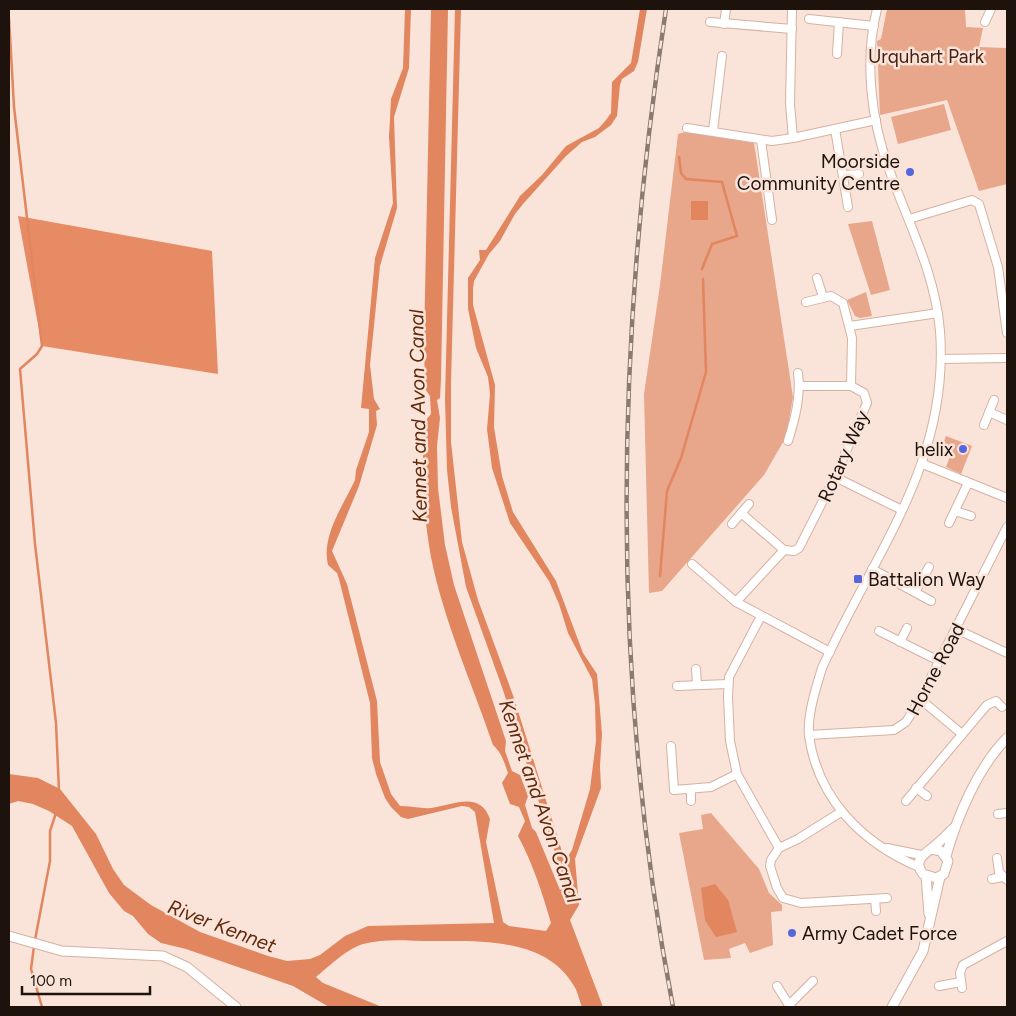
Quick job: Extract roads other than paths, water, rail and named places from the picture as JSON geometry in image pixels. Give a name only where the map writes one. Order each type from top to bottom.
[{"type":"street","points":[[724,24],[726,9]]},
{"type":"street","points":[[792,9],[790,104],[793,138]]},
{"type":"street","points":[[877,9],[874,26],[872,81],[876,120],[884,154],[927,267],[938,313],[941,359],[936,413],[923,464],[902,510],[830,652],[815,692],[809,735],[824,784],[841,812],[861,833],[898,858],[919,867],[926,876],[930,920]]},
{"type":"street","points":[[985,22],[991,9]]},
{"type":"street","points":[[808,19],[874,26]]},
{"type":"street","points":[[710,22],[792,29]]},
{"type":"street","points":[[837,54],[839,22]]},
{"type":"street","points":[[713,131],[722,56]]},
{"type":"street","points":[[686,128],[753,136],[761,140],[793,138],[876,120]]},
{"type":"street","points":[[835,129],[848,208]]},
{"type":"street","points":[[761,140],[772,220]]},
{"type":"street","points":[[844,175],[859,174]]},
{"type":"street","points":[[909,219],[951,204],[972,200],[977,202],[998,267],[1007,332]]},
{"type":"street","points":[[998,267],[1007,265]]},
{"type":"street","points":[[806,302],[823,297],[817,278]]},
{"type":"street","name":"Rotary Way","points":[[736,602],[784,550],[794,551],[800,548],[836,477],[867,403],[866,395],[851,386],[853,352],[850,326],[844,303],[834,296],[823,297]]},
{"type":"street","points":[[850,326],[938,313]]},
{"type":"street","points":[[941,359],[1007,358]]},
{"type":"street","points":[[788,441],[795,420],[800,386],[798,373]]},
{"type":"street","points":[[800,386],[851,386]]},
{"type":"street","points":[[984,425],[994,400]]},
{"type":"street","points":[[989,412],[1007,420]]},
{"type":"street","points":[[923,464],[1007,498]]},
{"type":"street","points":[[836,477],[902,510]]},
{"type":"street","points":[[949,523],[968,482]]},
{"type":"street","points":[[732,524],[749,504]]},
{"type":"street","points":[[955,511],[972,516]]},
{"type":"street","points":[[741,513],[784,550]]},
{"type":"street","name":"Horne Road","points":[[809,735],[894,730],[906,722],[920,699],[1007,526]]},
{"type":"street","points":[[692,564],[736,602],[830,652]]},
{"type":"street","points":[[915,592],[929,567]]},
{"type":"street","points":[[872,569],[931,601]]},
{"type":"street","points":[[761,616],[732,671],[728,684],[731,752],[737,774],[779,848]]},
{"type":"street","points":[[900,642],[907,628]]},
{"type":"street","points":[[956,629],[1007,652]]},
{"type":"street","points":[[879,631],[939,661]]},
{"type":"street","points":[[696,669],[697,685]]},
{"type":"street","points":[[677,686],[728,684]]},
{"type":"street","points":[[920,699],[962,734]]},
{"type":"street","points":[[906,800],[990,703],[996,702],[1002,707]]},
{"type":"street","points":[[892,1007],[919,960],[940,877],[948,865],[946,856],[954,828],[988,762],[1007,738]]},
{"type":"street","points":[[671,746],[674,790],[711,787],[737,774]]},
{"type":"street","points":[[916,788],[927,796]]},
{"type":"street","points":[[691,789],[691,801]]},
{"type":"street","points":[[841,812],[798,839],[779,848],[771,860],[770,866],[777,888],[783,898],[801,903],[887,898]]},
{"type":"street","points":[[998,814],[1007,813]]},
{"type":"street","points":[[882,847],[921,855],[931,849],[954,828]]},
{"type":"street","points":[[931,849],[938,850],[946,856]]},
{"type":"street","points":[[919,867],[921,855]]},
{"type":"street","points":[[997,858],[997,867],[1005,878]]},
{"type":"street","points":[[926,876],[931,878],[940,877]]},
{"type":"street","points":[[992,878],[1005,878]]},
{"type":"street","points":[[876,899],[876,911]]},
{"type":"street","points":[[9,936],[46,948],[78,952],[163,956],[186,967],[236,1007]]},
{"type":"street","points":[[939,986],[962,985],[960,973],[967,962],[1007,941]]},
{"type":"street","points":[[777,986],[790,1006],[813,981]]},
{"type":"water","name":"Kennet and Avon Canal","points":[[405,9],[411,9],[409,68],[394,117],[397,208],[380,266],[370,365],[374,399],[380,409],[376,411],[377,425],[359,486],[332,551],[347,584],[377,701],[380,762],[391,794],[400,806],[431,808],[465,801],[480,805],[490,819],[486,842],[503,922],[509,926],[546,931],[551,923],[537,878],[518,836],[525,821],[519,807],[510,804],[502,783],[508,773],[501,754],[493,745],[451,629],[431,557],[427,532],[423,455],[426,447],[425,421],[431,414],[430,396],[425,389],[424,341],[431,9],[448,9],[441,379],[440,398],[437,400],[440,418],[437,446],[438,488],[445,545],[454,585],[506,741],[505,751],[512,771],[520,775],[528,796],[525,805],[532,828],[536,832],[560,890],[565,887],[565,884],[503,690],[466,587],[451,507],[447,470],[445,399],[455,9],[461,9],[451,442],[462,542],[478,600],[514,698],[565,861],[572,850],[590,789],[596,741],[592,679],[568,633],[549,581],[510,523],[492,468],[487,429],[490,394],[488,377],[476,348],[468,309],[468,278],[480,260],[479,250],[486,250],[520,196],[542,175],[566,146],[599,128],[611,113],[612,82],[631,63],[640,9],[647,9],[638,62],[634,71],[622,79],[617,116],[611,125],[595,137],[582,142],[566,156],[523,204],[515,214],[500,241],[489,254],[474,281],[473,289],[473,305],[495,385],[494,427],[502,476],[513,512],[556,581],[583,653],[597,674],[602,734],[601,788],[575,859],[579,905],[570,920],[603,1007],[582,1007],[575,988],[562,970],[547,958],[529,950],[490,942],[397,940],[372,942],[357,946],[338,958],[316,977],[323,983],[382,1007],[329,1007],[293,986],[186,949],[161,943],[148,934],[133,916],[124,911],[109,893],[72,826],[49,811],[33,804],[18,801],[9,804],[9,774],[38,778],[60,789],[96,834],[113,869],[124,885],[151,905],[200,932],[287,961],[310,959],[320,955],[345,936],[368,926],[494,923],[475,812],[469,807],[462,806],[408,819],[401,817],[385,798],[372,758],[370,703],[339,579],[337,573],[328,565],[327,554],[330,532],[355,480],[356,470],[369,432],[369,409],[361,408],[375,258],[393,203],[389,137],[391,99],[403,68]]},
{"type":"water","points":[[691,201],[708,201],[708,220],[691,220]]},
{"type":"water","points":[[715,884],[728,900],[737,932],[716,937],[705,920],[701,888]]},
{"type":"waterway","points":[[9,18],[14,107],[42,346],[37,354],[20,369],[35,544],[56,723],[59,791]]},
{"type":"waterway","points":[[679,157],[681,173],[686,179],[722,182],[737,236],[712,244],[702,269]]},
{"type":"waterway","points":[[660,576],[667,491],[681,458],[706,372],[703,279]]},
{"type":"waterway","points":[[35,940],[50,861],[50,831],[56,813]]},
{"type":"waterway","points":[[34,946],[31,969],[42,1007]]},
{"type":"railway","points":[[666,9],[649,133],[637,258],[629,383],[627,508],[630,634],[638,759],[653,883],[673,1007]]},
{"type":"place","name":"Moorside Community Centre","points":[[910,172]]},
{"type":"place","name":"helix","points":[[963,449]]},
{"type":"place","name":"Battalion Way","points":[[858,579]]},
{"type":"place","name":"Army Cadet Force","points":[[792,933]]},
{"type":"park label","name":"Urquhart Park","points":[[926,56]]},
{"type":"water label","name":"River Kennet","points":[[222,926]]}]
